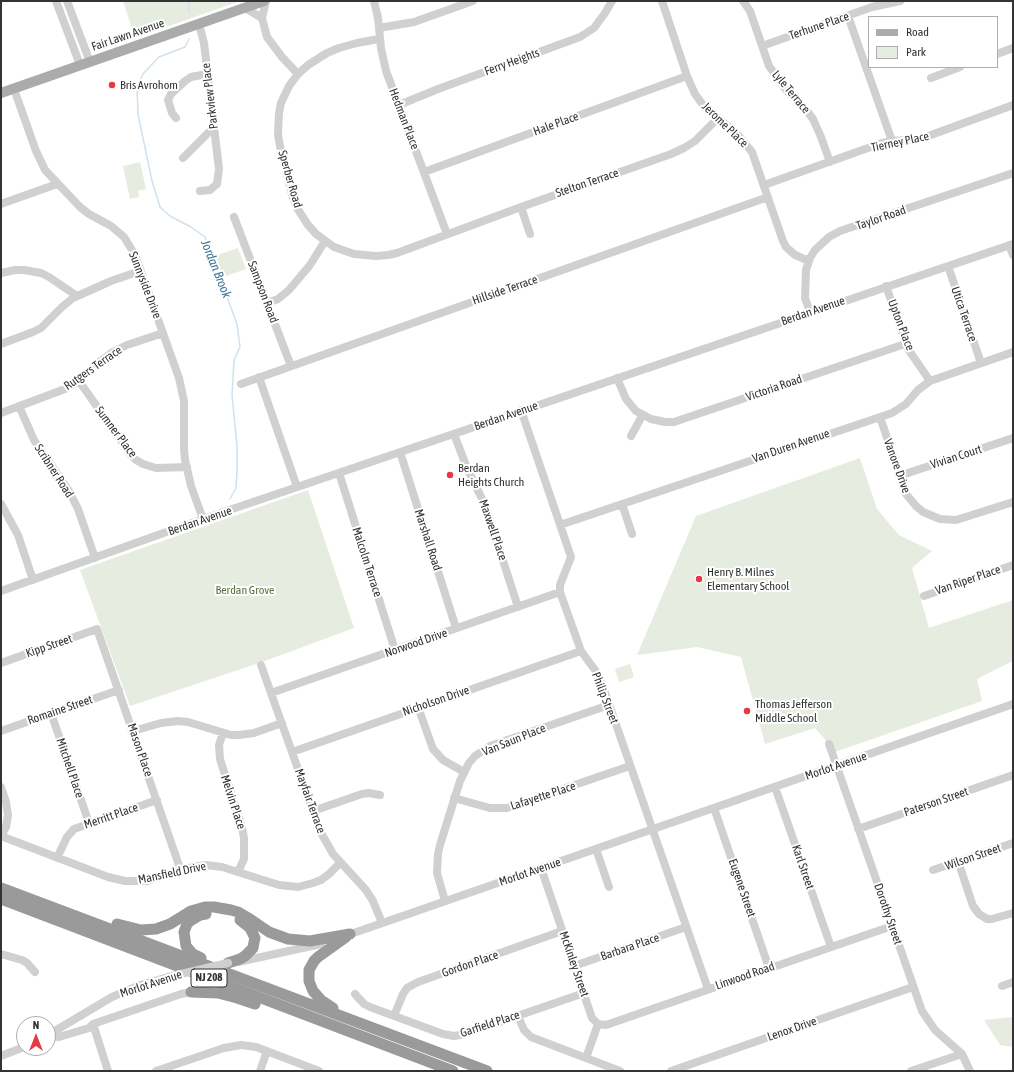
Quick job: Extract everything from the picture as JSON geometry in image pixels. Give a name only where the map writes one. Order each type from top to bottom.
[{"type":"highway","points":[[1,882],[116,924],[141,930],[156,929],[170,924],[191,911],[214,907],[238,912],[269,932],[288,940],[316,940],[350,934]]},
{"type":"highway","name":"NJ 208","points":[[1,888],[487,1071]]},
{"type":"highway","name":"NJ 208","points":[[1,899],[453,1071]]},
{"type":"highway","points":[[228,963],[240,959],[253,948],[255,938],[250,928],[236,918],[221,914],[200,915],[190,921],[184,932],[184,941],[189,950],[197,956],[250,982]]},
{"type":"highway","points":[[350,934],[314,961],[309,970],[309,981],[313,991],[321,1000],[371,1027]]},
{"type":"highway","points":[[191,992],[218,993],[237,998],[358,1040],[416,1057]]},
{"type":"main road","name":"Fair Lawn Avenue","points":[[1,93],[260,2]]},
{"type":"street","points":[[56,1],[85,64]]},
{"type":"street","points":[[68,1],[85,64]]},
{"type":"street","name":"Hedman Place","points":[[374,1],[380,28],[380,39],[386,71],[447,234]]},
{"type":"street","points":[[380,28],[414,22],[473,1]]},
{"type":"street","name":"Jerome Place","points":[[662,1],[687,76],[695,94],[703,105],[745,143],[752,152],[783,242],[795,255],[809,261]]},
{"type":"street","name":"Lyle Terrace","points":[[743,1],[750,11],[769,66],[779,82],[813,119],[830,162]]},
{"type":"street","name":"Terhune Place","points":[[762,46],[882,4],[900,1]]},
{"type":"street","points":[[260,2],[262,18],[267,36],[282,57],[298,74]]},
{"type":"street","name":"Ferry Heights","points":[[399,105],[446,86],[580,37],[594,28],[605,13],[610,2]]},
{"type":"street","points":[[245,8],[262,18]]},
{"type":"street","points":[[848,16],[892,141]]},
{"type":"street","name":"Parkview Place","points":[[198,24],[204,43],[219,169],[217,184],[210,190],[200,191]]},
{"type":"street","name":"Sperber Road","points":[[380,39],[348,45],[327,53],[308,65],[298,74],[289,86],[281,103],[278,119],[278,135],[293,198],[297,208],[308,225],[325,241],[334,247],[354,254],[376,256],[388,255],[447,234]]},
{"type":"street","points":[[998,54],[1013,48]]},
{"type":"street","points":[[931,78],[957,68]]},
{"type":"street","points":[[176,118],[172,113],[168,100],[171,94],[191,77],[207,74]]},
{"type":"street","name":"Hale Place","points":[[424,172],[687,76]]},
{"type":"street","name":"Sunnyside Drive","points":[[14,88],[45,170],[85,211],[111,226],[124,237],[135,255],[182,389],[184,401],[184,449],[191,486],[203,519]]},
{"type":"street","name":"Tierney Place","points":[[764,185],[892,141],[920,139],[1013,105]]},
{"type":"street","name":"Stelton Terrace","points":[[447,234],[684,148],[695,141],[718,118]]},
{"type":"street","points":[[183,158],[213,128]]},
{"type":"street","name":"Taylor Road","points":[[810,312],[805,298],[805,279],[809,261],[815,250],[829,237],[1013,173]]},
{"type":"street","points":[[1,204],[57,184]]},
{"type":"street","name":"Hillside Terrace","points":[[241,384],[768,197]]},
{"type":"street","points":[[521,207],[530,234]]},
{"type":"street","name":"Sampson Road","points":[[234,217],[291,366]]},
{"type":"street","points":[[267,303],[278,299],[289,290],[310,265],[325,241]]},
{"type":"street","points":[[1011,244],[1013,255]]},
{"type":"street","name":"Berdan Avenue","points":[[1,591],[203,519],[1011,244]]},
{"type":"street","name":"Utica Terrace","points":[[948,266],[981,363]]},
{"type":"street","points":[[1,273],[24,270],[41,273],[77,296]]},
{"type":"street","points":[[1,344],[41,328],[62,307],[77,296],[111,281],[140,271]]},
{"type":"street","name":"Upton Place","points":[[886,286],[905,344],[930,381]]},
{"type":"street","name":"Rutgers Terrace","points":[[1,413],[64,389],[79,381],[95,365],[113,352],[127,345],[163,333]]},
{"type":"street","name":"Victoria Road","points":[[642,416],[665,422],[682,420],[905,344]]},
{"type":"street","name":"Van Duren Avenue","points":[[560,525],[899,409],[906,404],[918,390],[930,381],[1013,352]]},
{"type":"street","points":[[259,377],[297,487]]},
{"type":"street","points":[[617,378],[626,399],[642,416],[631,436]]},
{"type":"street","name":"Sumner Place","points":[[79,381],[136,460],[149,467],[156,468],[187,467]]},
{"type":"street","name":"Scribner Road","points":[[19,406],[34,440],[69,491],[78,510],[94,558]]},
{"type":"street","points":[[521,410],[571,557],[560,585],[560,592]]},
{"type":"street","name":"Vanore Drive","points":[[880,416],[906,494],[916,506],[931,516],[940,519],[956,520],[1013,502]]},
{"type":"street","name":"Maxwell Place","points":[[454,434],[466,468],[485,505],[518,607]]},
{"type":"street","name":"Vivian Court","points":[[899,476],[1013,438]]},
{"type":"street","name":"Marshall Road","points":[[400,452],[456,628]]},
{"type":"street","name":"Malcolm Terrace","points":[[339,473],[395,650]]},
{"type":"street","points":[[1,504],[18,535],[33,580]]},
{"type":"street","points":[[622,504],[632,534]]},
{"type":"street","name":"Van Riper Place","points":[[924,596],[1013,565]]},
{"type":"street","name":"Norwood Drive","points":[[271,693],[560,592]]},
{"type":"street","name":"Philip Street","points":[[560,592],[581,651],[599,677],[708,989]]},
{"type":"street","name":"Kipp Street","points":[[1,663],[97,629]]},
{"type":"street","name":"Mason Place","points":[[97,629],[182,871]]},
{"type":"street","name":"Nicholson Drive","points":[[292,752],[581,651]]},
{"type":"street","name":"Mayfair Terrace","points":[[261,665],[312,811],[326,843],[340,862],[353,874],[366,890],[373,901],[382,923]]},
{"type":"street","name":"Romaine Street","points":[[1,731],[119,690]]},
{"type":"street","name":"Morlot Avenue","points":[[56,1030],[112,997],[140,985],[228,963],[252,960],[298,950],[350,934],[1013,704]]},
{"type":"street","name":"Van Saun Place","points":[[445,901],[437,873],[440,844],[454,798],[464,772],[475,756],[490,746],[609,705]]},
{"type":"street","points":[[418,707],[433,749],[443,760],[464,772]]},
{"type":"street","name":"Mitchell Place","points":[[51,713],[89,823]]},
{"type":"street","points":[[133,732],[160,723],[178,722],[197,724],[231,735],[247,735],[282,723]]},
{"type":"street","name":"Melvin Place","points":[[223,732],[219,745],[220,759],[244,838],[244,859],[238,872]]},
{"type":"street","name":"Dorothy Street","points":[[829,744],[922,1011],[929,1024],[962,1054],[970,1071]]},
{"type":"street","name":"Lafayette Place","points":[[454,798],[490,808],[507,808],[630,766]]},
{"type":"street","name":"Paterson Street","points":[[858,829],[1013,775]]},
{"type":"street","points":[[1,787],[6,802],[8,815],[6,826],[1,836]]},
{"type":"street","name":"Karl Street","points":[[775,787],[831,947]]},
{"type":"street","points":[[312,811],[362,794],[369,793],[380,795]]},
{"type":"street","name":"Merritt Place","points":[[57,858],[71,832],[79,827],[157,800]]},
{"type":"street","name":"Eugene Street","points":[[714,808],[769,968]]},
{"type":"street","name":"Mansfield Drive","points":[[1,836],[108,877],[126,881],[147,881],[197,866],[206,865],[222,867],[279,885],[298,887],[321,880],[340,862]]},
{"type":"street","name":"Wilson Street","points":[[932,870],[1013,843]]},
{"type":"street","points":[[596,849],[609,887]]},
{"type":"street","points":[[958,861],[973,906],[979,914],[987,919],[992,919],[1013,913]]},
{"type":"street","name":"McKinley Street","points":[[541,868],[592,1018],[598,1024]]},
{"type":"street","name":"Linwood Road","points":[[598,1024],[606,1025],[892,926]]},
{"type":"street","name":"Barbara Place","points":[[574,966],[686,927]]},
{"type":"street","name":"Gordon Place","points":[[394,1016],[407,988],[418,982],[562,931]]},
{"type":"street","points":[[1,954],[22,960],[35,972]]},
{"type":"street","points":[[1002,986],[1013,982]]},
{"type":"street","name":"Lenox Drive","points":[[671,1071],[913,988]]},
{"type":"street","name":"Morlot Avenue","points":[[56,1036],[59,1037],[89,1028],[93,1024],[191,992]]},
{"type":"street","name":"Garfield Place","points":[[355,994],[364,1004],[443,1034],[454,1036],[465,1034],[584,993]]},
{"type":"street","points":[[518,1016],[524,1030],[531,1037],[620,1071]]},
{"type":"street","points":[[93,1024],[108,1071]]},
{"type":"street","points":[[586,1058],[598,1024]]},
{"type":"street","points":[[156,1071],[232,1046],[249,1046],[267,1051],[319,1071]]},
{"type":"street","points":[[1,1056],[16,1050]]},
{"type":"street","points":[[260,1071],[267,1051]]},
{"type":"street","points":[[911,1071],[962,1054]]},
{"type":"green space","points":[[123,1],[237,1],[237,2],[135,38]]},
{"type":"green space","points":[[140,162],[146,189],[138,191],[139,197],[130,199],[123,166]]},
{"type":"green space","points":[[238,248],[246,269],[223,277],[215,256]]},
{"type":"green space","points":[[860,458],[877,509],[899,535],[932,551],[912,568],[929,628],[1013,600],[1013,661],[977,679],[982,701],[832,753],[829,744],[815,728],[765,744],[741,657],[697,647],[637,655],[696,516]]},
{"type":"green space","name":"Berdan Grove","points":[[308,490],[354,628],[265,661],[130,706],[80,570]]},
{"type":"green space","points":[[630,664],[634,677],[619,682],[615,669]]},
{"type":"green space","points":[[1013,1017],[1013,1047],[1000,1045],[984,1020]]},
{"type":"waterway","name":"Jordan Brook","points":[[189,1],[189,13]]},
{"type":"waterway","name":"Jordan Brook","points":[[189,39],[185,47],[159,57],[143,74],[137,87],[138,114],[152,181],[160,207],[170,216],[191,227],[205,237],[237,324],[240,347],[234,360],[232,395],[237,445],[237,471],[236,488],[230,499]]},
{"type":"place","name":"Bris Avrohom","points":[[112,85]]},
{"type":"place","name":"Berdan Heights Church","points":[[450,475]]},
{"type":"place","name":"Henry B. Milnes Elementary School","points":[[699,579]]},
{"type":"place","name":"Thomas Jefferson Middle School","points":[[747,711]]}]
